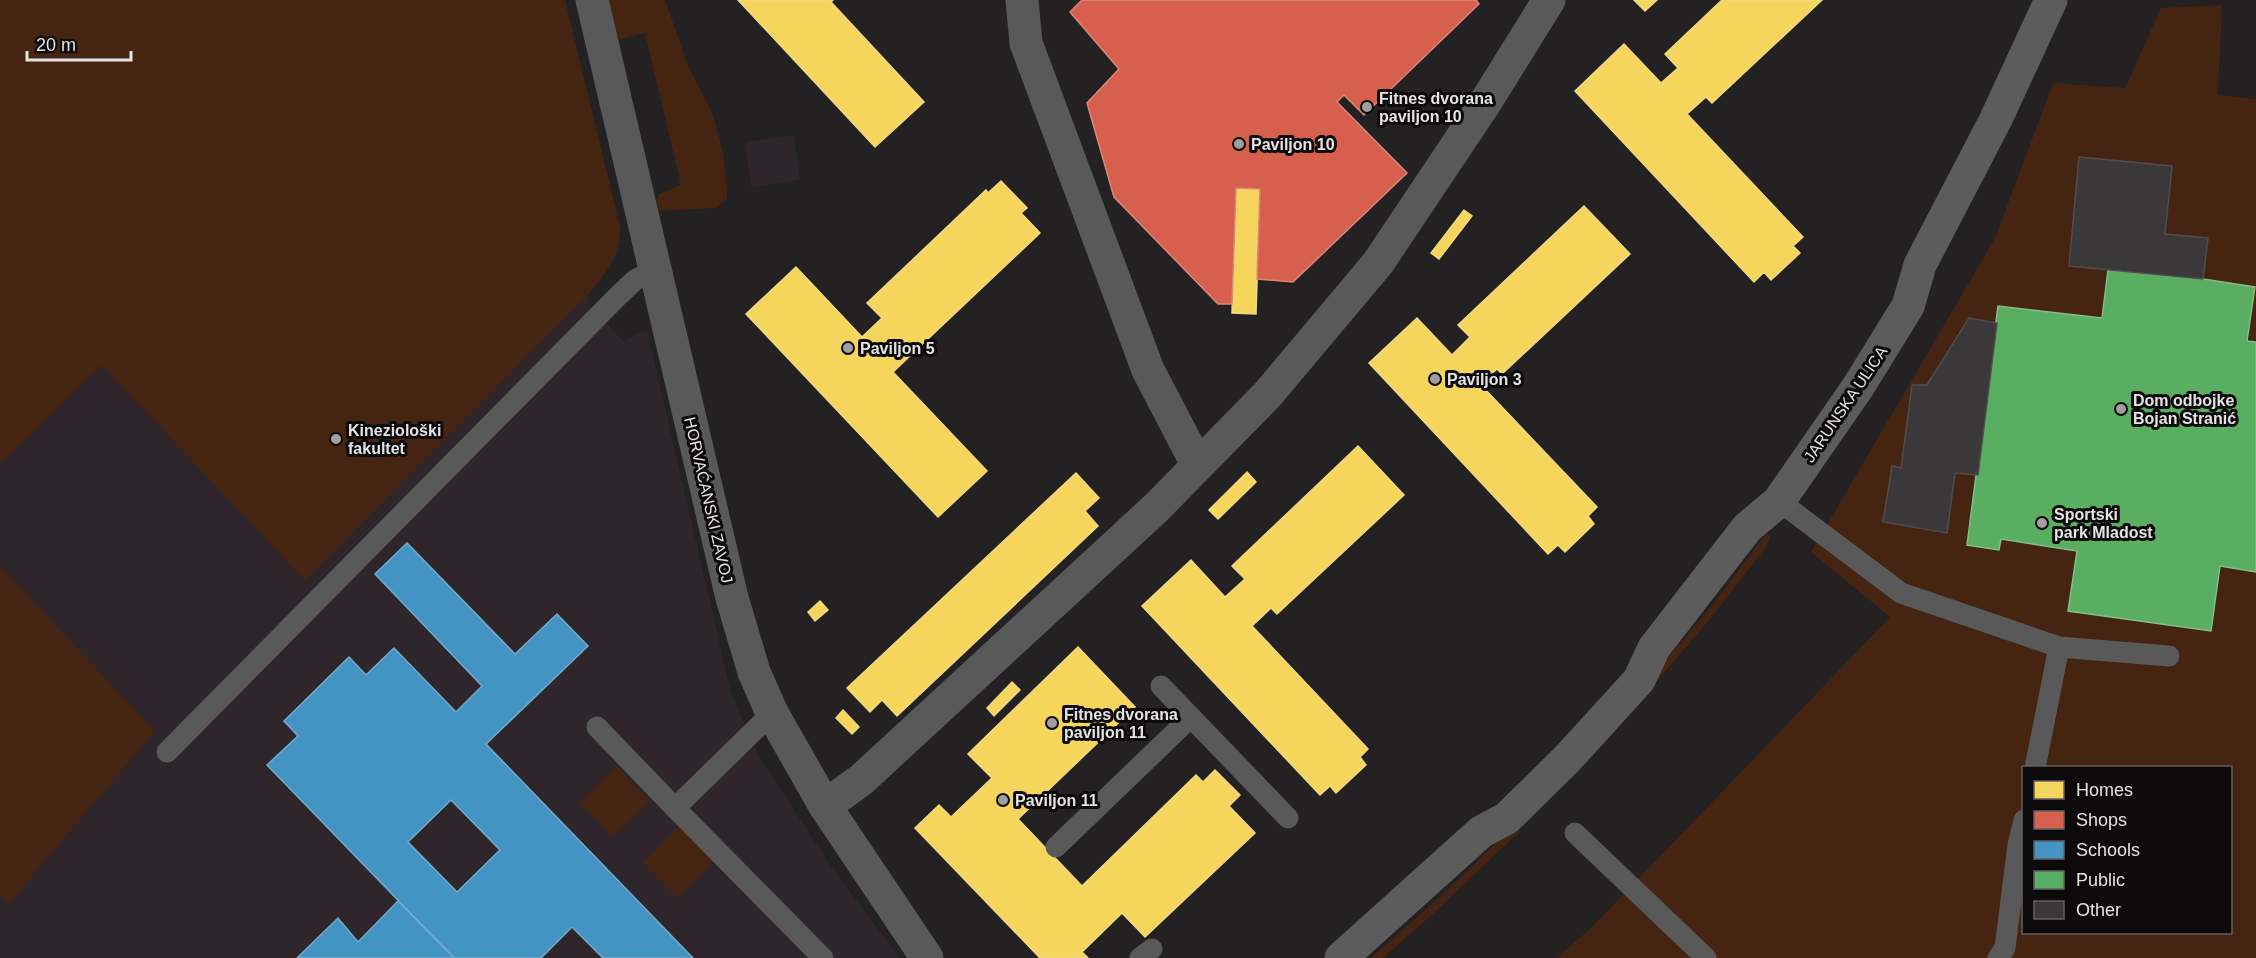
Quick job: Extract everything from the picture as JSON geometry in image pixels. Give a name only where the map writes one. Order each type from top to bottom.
[{"type":"street","name":"HORVAĆANSKI ZAVOJ","points":[[592,0],[732,598],[754,672],[772,713],[825,806],[927,958]]},
{"type":"street","points":[[1022,0],[1026,43],[1148,370],[1197,464]]},
{"type":"street","points":[[825,806],[861,780],[1156,507],[1268,394],[1378,263],[1485,103],[1549,0]]},
{"type":"street","name":"JARUNSKA ULICA","points":[[1341,958],[1481,832],[1493,808],[1626,667],[1654,648],[1747,528],[1779,501],[1858,387],[1908,306],[1920,265],[1996,119],[2051,0]]},
{"type":"street","name":"JARUNSKA ULICA","points":[[1747,528],[1764,490],[1827,401],[1890,296],[1920,265]]},
{"type":"lane","points":[[167,752],[617,297],[635,280],[655,269]]},
{"type":"lane","points":[[1779,501],[1901,593],[2059,647],[2169,656]]},
{"type":"lane","points":[[2035,766],[2059,647]]},
{"type":"lane","points":[[1161,686],[1288,818]]},
{"type":"lane","points":[[675,808],[772,713]]},
{"type":"lane","points":[[1056,847],[1191,717]]},
{"type":"lane","points":[[597,727],[823,958]]},
{"type":"lane","points":[[1998,958],[2005,948],[2022,828]]},
{"type":"lane","points":[[1575,833],[1706,958]]},
{"type":"shaded area","name":"Kineziološki fakultet","points":[[0,0],[565,0],[620,227],[620,242],[615,259],[588,294],[591,307],[623,341],[647,330],[731,693],[761,760],[829,863],[900,958],[0,958]]},
{"type":"shaded area","points":[[0,0],[565,0],[620,227],[614,255],[606,271],[588,295],[305,581],[102,365],[0,464]]},
{"type":"shaded area","points":[[609,0],[665,0],[689,68],[710,108],[723,153],[727,199],[716,208],[659,211],[656,200],[659,194],[681,185],[645,33],[620,39],[617,36]]},
{"type":"shaded area","name":"Sportski park Mladost","points":[[2222,5],[2218,95],[2256,99],[2256,958],[1557,958],[1593,926],[1890,617],[1811,552],[1995,238],[2053,83],[2125,88],[2161,8]]},
{"type":"shaded area","points":[[794,135],[800,180],[751,187],[745,142]]},
{"type":"shaded area","points":[[1767,532],[1770,538],[1766,547],[1710,619],[1601,747],[1599,744],[1616,719],[1712,606]]},
{"type":"shaded area","points":[[0,566],[155,731],[8,904],[0,895]]},
{"type":"shaded area","points":[[616,766],[650,801],[613,837],[579,803]]},
{"type":"shaded area","points":[[679,826],[714,861],[677,898],[643,863]]},
{"type":"shaded area","points":[[1521,830],[1383,958],[1371,958],[1452,886],[1502,837]]},
{"type":"building: Homes","points":[[738,0],[833,0],[831,2],[924,102],[875,147]]},
{"type":"building: Homes","points":[[1634,0],[1657,0],[1645,11]]},
{"type":"building: Homes","points":[[1722,0],[1822,0],[1712,103],[1706,97],[1687,114],[1803,237],[1793,246],[1800,253],[1771,280],[1764,272],[1754,282],[1575,91],[1624,44],[1661,83],[1678,68],[1665,54]]},
{"type":"building: Homes","name":"Paviljon 5","points":[[1001,181],[1027,208],[1021,213],[1040,233],[893,372],[987,471],[938,517],[746,314],[796,267],[862,337],[882,318],[867,303],[986,190],[988,193]]},
{"type":"building: Homes","points":[[1236,188],[1260,189],[1256,314],[1232,313]]},
{"type":"building: Homes","name":"Paviljon 3","points":[[1584,206],[1630,254],[1502,374],[1497,369],[1480,384],[1597,507],[1588,516],[1594,524],[1565,552],[1558,545],[1548,554],[1369,363],[1417,318],[1452,355],[1470,337],[1458,325]]},
{"type":"building: Homes","points":[[1464,210],[1472,216],[1439,259],[1431,253]]},
{"type":"building: Homes","points":[[1358,446],[1404,495],[1277,614],[1271,608],[1252,626],[1368,749],[1360,757],[1366,765],[1336,793],[1330,786],[1320,795],[1142,606],[1191,560],[1225,597],[1245,579],[1232,566]]},
{"type":"building: Homes","points":[[1247,472],[1256,482],[1218,519],[1209,510]]},
{"type":"building: Homes","points":[[1076,473],[1099,498],[1085,511],[1098,526],[897,716],[882,700],[870,712],[847,688]]},
{"type":"building: Homes","points":[[820,601],[828,610],[815,621],[808,612]]},
{"type":"building: Homes","name":"Paviljon 11","points":[[1078,647],[1135,707],[1018,819],[1082,886],[1196,775],[1203,782],[1215,770],[1240,795],[1229,806],[1255,833],[1145,937],[1122,913],[1082,952],[1088,958],[1040,958],[915,828],[939,805],[951,817],[992,778],[968,754]]},
{"type":"building: Homes","points":[[1012,682],[1020,690],[994,716],[987,708]]},
{"type":"building: Homes","points":[[843,710],[859,727],[852,734],[836,718]]},
{"type":"building: Shops","name":"Paviljon 10","points":[[1082,0],[1476,0],[1479,4],[1364,115],[1344,95],[1337,102],[1407,173],[1293,282],[1257,279],[1260,189],[1236,188],[1232,304],[1218,304],[1114,197],[1087,103],[1119,69],[1070,12]]},
{"type":"building: Schools","points":[[407,543],[515,654],[557,614],[588,646],[486,744],[693,958],[603,958],[572,927],[541,958],[454,958],[267,765],[298,736],[284,721],[349,657],[366,675],[394,648],[456,712],[482,686],[375,574]],"holes":[[[451,800],[500,850],[457,892],[408,842]]]},
{"type":"building: Schools","points":[[398,901],[454,958],[297,958],[338,918],[358,942]]},
{"type":"building: Public","name":"Dom odbojke Bojan Stranić","points":[[2108,270],[2203,279],[2255,287],[2247,341],[2256,342],[2256,572],[2220,566],[2211,631],[2068,611],[2077,551],[2001,539],[1999,550],[1967,545],[1998,306],[2102,318]]},
{"type":"building: Other","points":[[2079,157],[2172,166],[2165,234],[2208,238],[2203,279],[2069,266]]},
{"type":"building: Other","points":[[1969,318],[1997,323],[1978,475],[1955,473],[1947,533],[1883,522],[1892,466],[1901,468],[1912,385],[1927,385]]},
{"type":"place","name":"Fitnes dvorana paviljon 10","points":[[1367,107]]},
{"type":"place","name":"Paviljon 10","points":[[1239,144]]},
{"type":"place","name":"Paviljon 5","points":[[848,348]]},
{"type":"place","name":"Paviljon 3","points":[[1435,379]]},
{"type":"place","name":"Dom odbojke Bojan Stranić","points":[[2121,409]]},
{"type":"place","name":"Kineziološki fakultet","points":[[336,439]]},
{"type":"place","name":"Sportski park Mladost","points":[[2042,523]]},
{"type":"place","name":"Fitnes dvorana paviljon 11","points":[[1052,723]]},
{"type":"place","name":"Paviljon 11","points":[[1003,800]]}]
